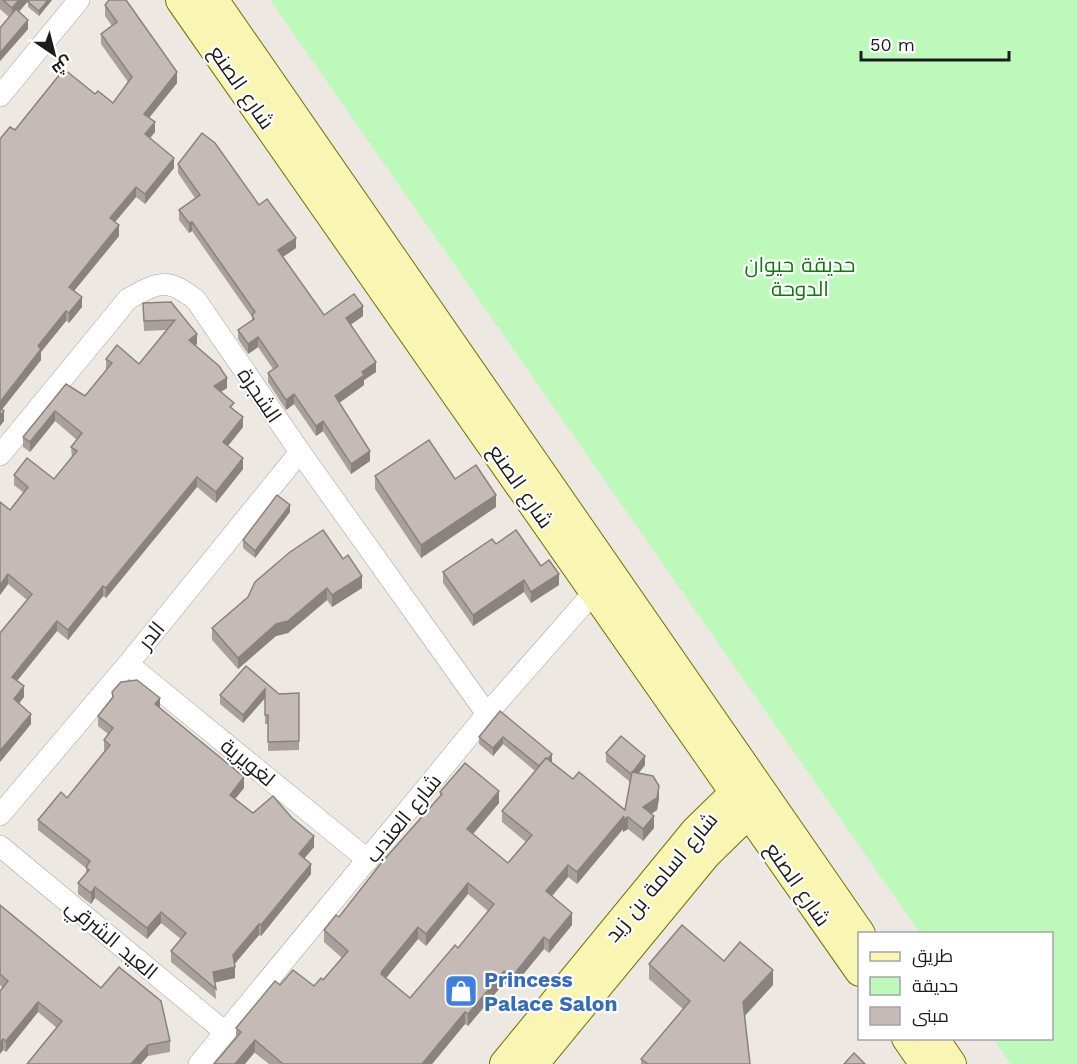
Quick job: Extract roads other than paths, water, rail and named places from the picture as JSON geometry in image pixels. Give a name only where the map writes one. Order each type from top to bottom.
[{"type":"street","points":[[0,96],[80,0]]},
{"type":"street","name":"شارع الصنع","points":[[181,0],[324,183],[751,796],[858,968]]},
{"type":"street","name":"شارع الصنع","points":[[213,0],[324,183]]},
{"type":"street","name":"الشجرة","points":[[0,455],[128,299],[148,288],[167,283],[183,290],[196,300],[300,452],[488,714]]},
{"type":"street","name":"الدر","points":[[0,814],[128,664],[300,452]]},
{"type":"street","name":"شارع العندب","points":[[199,1064],[488,714],[605,587]]},
{"type":"street","name":"لغويرية","points":[[128,664],[368,860]]},
{"type":"street","name":"شارع الصنع","points":[[751,796],[858,932]]},
{"type":"street","name":"شارع اسامة بن زيد","points":[[505,1064],[696,831],[751,796]]},
{"type":"street","name":"شارع اسامة بن زيد","points":[[533,1064],[751,796]]},
{"type":"street","name":"العيد الشرقي","points":[[0,846],[225,1032]]},
{"type":"street","points":[[908,1040],[925,1064]]},
{"type":"street","points":[[934,1040],[951,1064]]},
{"type":"place","name":"Princess Palace Salon","points":[[461,991]]},
{"type":"park label","name":"حديقة حيوان الدوحة","points":[[800,276]]}]
